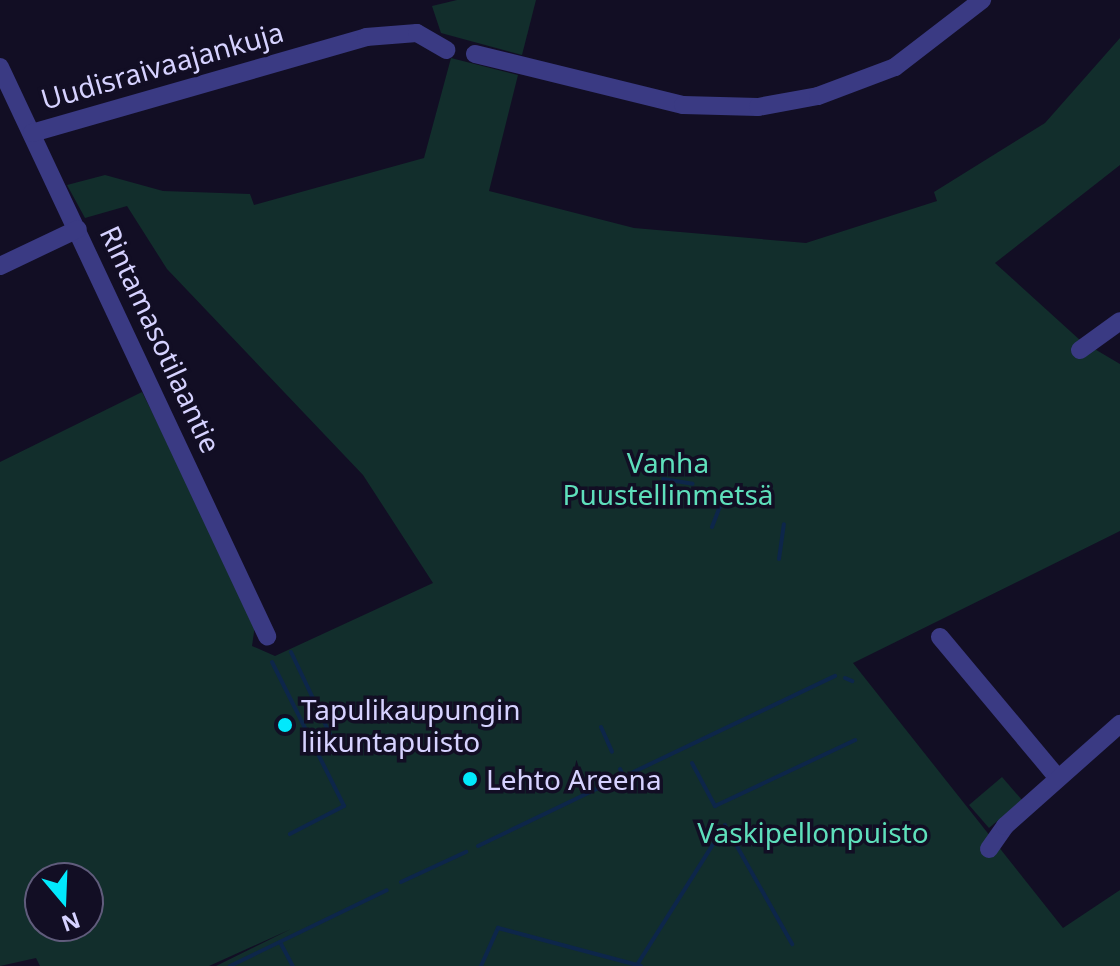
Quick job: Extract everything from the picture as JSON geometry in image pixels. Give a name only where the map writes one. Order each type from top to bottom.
[{"type":"street","points":[[475,54],[683,105],[758,107],[818,96],[895,67],[943,37],[982,0]]},
{"type":"street","name":"Uudisraivaajankuja","points":[[32,133],[366,37],[417,33],[446,50]]},
{"type":"street","name":"Rintamasotilaantie","points":[[0,67],[267,636]]},
{"type":"street","points":[[0,266],[78,229]]},
{"type":"street","points":[[1080,350],[1120,321]]},
{"type":"street","points":[[940,637],[1057,777]]},
{"type":"street","points":[[989,849],[1057,777],[1120,724]]},
{"type":"green space","points":[[457,0],[536,0],[522,55],[441,33],[432,6]]},
{"type":"green space","points":[[1120,38],[1120,165],[995,263],[1081,341],[1120,364],[1120,531],[853,663],[1063,928],[1120,890],[1120,966],[216,966],[291,929],[209,966],[40,966],[36,958],[0,966],[0,462],[142,392],[256,618],[252,646],[275,656],[433,583],[363,475],[167,269],[127,206],[85,218],[67,185],[105,175],[163,191],[250,194],[254,205],[424,158],[451,58],[518,75],[489,191],[634,228],[806,243],[937,201],[934,192],[1045,123]]},
{"type":"green space","points":[[1002,777],[1022,800],[989,828],[969,805]]},
{"type":"waterway","points":[[663,479],[693,484]]},
{"type":"waterway","points":[[708,489],[734,499]]},
{"type":"waterway","points":[[712,527],[721,503]]},
{"type":"waterway","points":[[779,559],[784,524]]},
{"type":"waterway","points":[[291,652],[339,753]]},
{"type":"waterway","points":[[272,662],[344,806],[290,834]]},
{"type":"waterway","points":[[623,777],[835,676]]},
{"type":"waterway","points":[[845,678],[852,681]]},
{"type":"waterway","points":[[601,727],[612,752]]},
{"type":"waterway","points":[[692,763],[715,806],[855,740]]},
{"type":"waterway","points":[[620,769],[624,777]]},
{"type":"waterway","points":[[478,846],[607,784]]},
{"type":"waterway","points":[[637,965],[725,825],[792,944]]},
{"type":"waterway","points":[[401,882],[466,852]]},
{"type":"waterway","points":[[230,966],[387,890]]},
{"type":"waterway","points":[[481,966],[498,928],[641,966]]},
{"type":"waterway","points":[[280,942],[293,966]]},
{"type":"place","name":"Tapulikaupungin liikuntapuisto","points":[[285,725]]},
{"type":"place","name":"Lehto Areena","points":[[470,779]]},
{"type":"park label","name":"Vanha Puustellinmetsä","points":[[668,478]]},
{"type":"park label","name":"Vaskipellonpuisto","points":[[813,832]]}]
